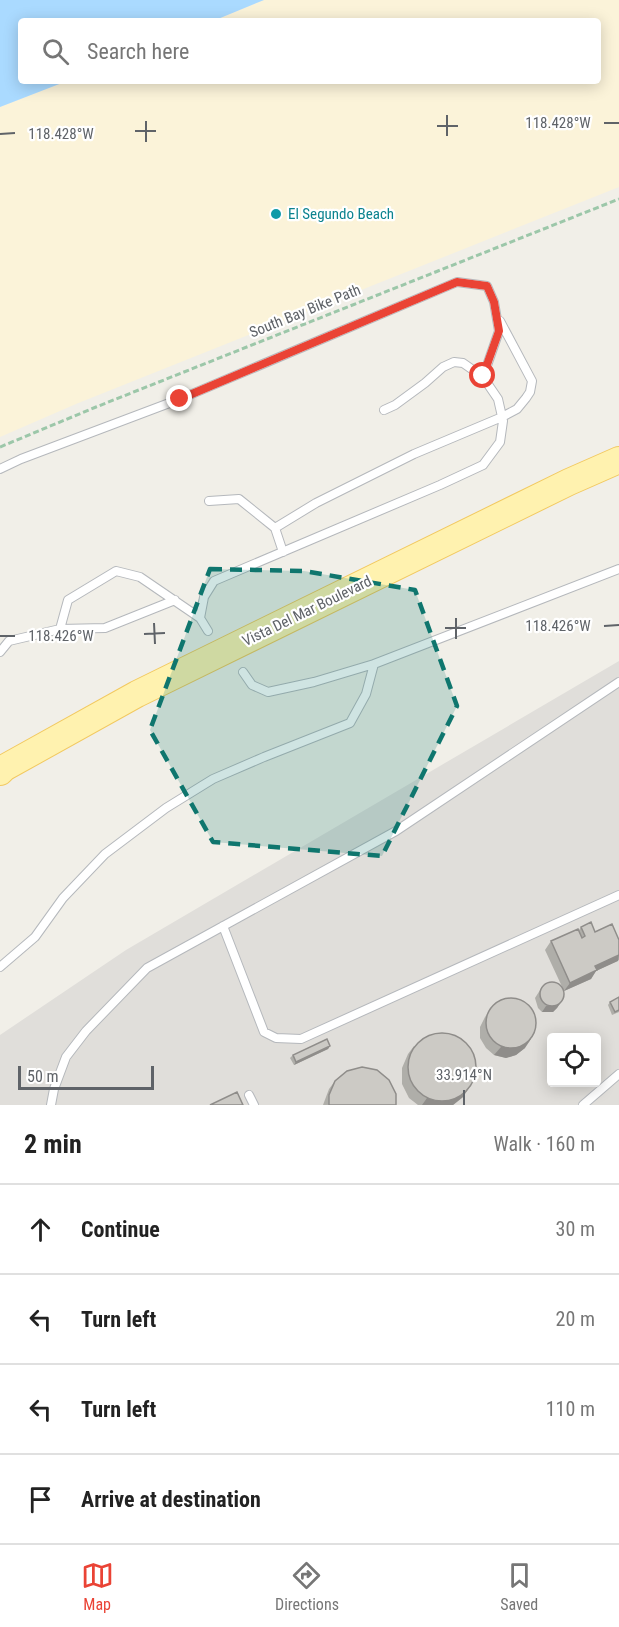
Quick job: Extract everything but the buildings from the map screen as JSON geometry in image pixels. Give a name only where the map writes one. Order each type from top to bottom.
[{"type":"main road","name":"Vista Del Mar Boulevard","points":[[0,772],[137,694],[569,482],[619,460]]},
{"type":"lane","points":[[0,469],[180,399],[457,282],[487,286],[494,302],[499,331],[483,376]]},
{"type":"lane","points":[[275,528],[316,503],[414,454],[517,409],[530,392],[532,381],[496,315]]},
{"type":"lane","points":[[200,618],[204,597],[214,581],[430,490],[483,465],[500,442],[503,421],[498,399],[483,376],[463,363],[454,362],[443,367],[395,405],[384,410]]},
{"type":"lane","points":[[209,501],[239,499],[275,528],[283,552]]},
{"type":"lane","points":[[243,672],[252,685],[268,692],[314,682],[374,664],[619,568]]},
{"type":"lane","points":[[60,629],[68,600],[116,571],[140,577],[200,618],[208,631]]},
{"type":"lane","points":[[0,652],[9,641],[60,629],[105,628],[175,600]]},
{"type":"lane","points":[[0,967],[35,938],[63,898],[105,854],[166,808],[213,779],[350,723],[366,694],[374,664]]},
{"type":"lane","points":[[51,1105],[54,1089],[66,1057],[86,1031],[147,968],[396,831],[619,682]]},
{"type":"lane","points":[[223,926],[264,1032],[276,1038],[301,1039],[618,898]]},
{"type":"lane","points":[[582,1105],[619,1074]]},
{"type":"lane","points":[[249,1095],[254,1105]]},
{"type":"path","name":"South Bay Bike Path","points":[[0,447],[619,199]]},
{"type":"highlighted area","points":[[210,569],[304,571],[415,590],[457,706],[382,856],[213,842],[150,730]]},
{"type":"shaded area","points":[[619,661],[619,1105],[0,1105],[0,1035],[126,950]]},
{"type":"sand","name":"El Segundo Beach","points":[[264,0],[619,0],[619,187],[76,404],[0,437],[0,107],[59,84],[601,84],[601,18],[220,18]]},
{"type":"water","points":[[0,0],[264,0],[220,18],[18,18],[18,84],[59,84],[0,107]]},
{"type":"place","name":"El Segundo Beach","points":[[276,214]]},
{"type":"route","points":[[180,399],[457,282],[487,286],[494,302],[499,331],[483,376]]}]
